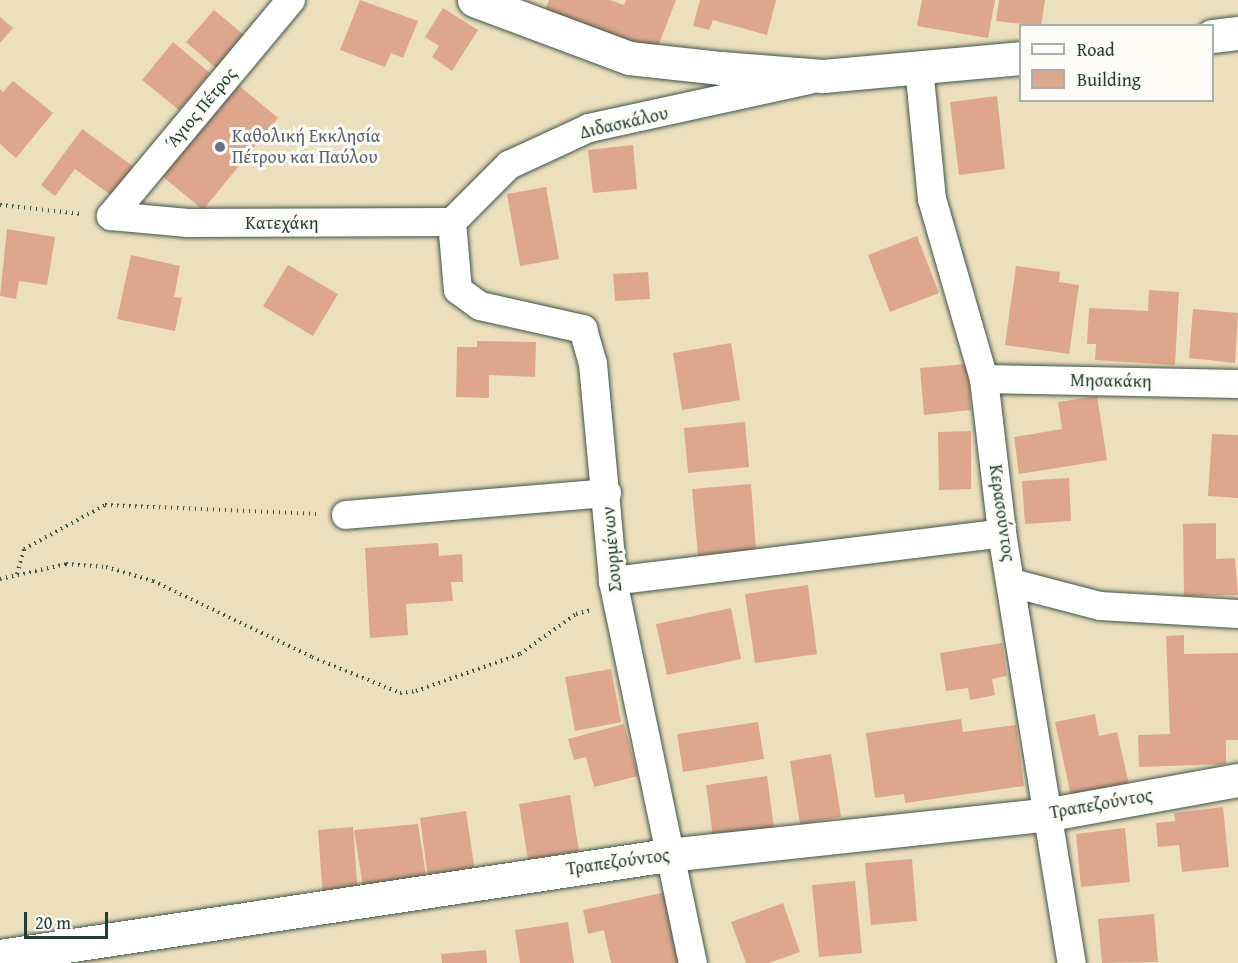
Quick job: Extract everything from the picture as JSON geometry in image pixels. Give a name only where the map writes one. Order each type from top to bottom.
[{"type":"street","name":"Άγιος Πέτρος","points":[[111,216],[291,0]]},
{"type":"street","name":"Διδασκάλου","points":[[474,0],[511,7],[628,58],[823,76]]},
{"type":"street","name":"Διδασκάλου","points":[[452,222],[509,165],[589,128],[823,76],[1019,58]]},
{"type":"street","name":"Κερασούντος","points":[[919,67],[932,199],[984,379],[1002,533],[1050,814],[1072,963]]},
{"type":"street","name":"Κατεχάκη","points":[[111,216],[188,223],[452,222]]},
{"type":"street","name":"Σουρμένων","points":[[452,222],[458,290],[480,306],[583,329],[592,364],[607,493],[615,592],[668,855],[693,963]]},
{"type":"street","name":"Μησακάκη","points":[[984,379],[1238,384]]},
{"type":"street","points":[[346,515],[607,493]]},
{"type":"street","points":[[615,592],[1002,533]]},
{"type":"street","points":[[1012,583],[1100,606],[1238,614]]},
{"type":"street","name":"Τραπεζούντος","points":[[0,956],[668,855],[1050,814],[1238,780]]},
{"type":"path","points":[[0,206],[111,216]]},
{"type":"path","points":[[17,575],[24,549],[105,505],[346,515]]},
{"type":"path","points":[[0,579],[66,564],[106,567],[153,581],[312,657],[400,693],[416,691],[520,654],[576,614],[615,592]]},
{"type":"building","points":[[360,0],[418,21],[403,58],[391,53],[385,67],[340,50]]},
{"type":"building","points":[[549,0],[610,0],[624,5],[626,0],[676,0],[655,54],[545,11]]},
{"type":"building","points":[[700,0],[776,0],[767,35],[713,20],[709,30],[693,26]]},
{"type":"building","points":[[922,0],[995,0],[988,38],[917,26]]},
{"type":"building","points":[[999,0],[1045,0],[1041,24],[996,21]]},
{"type":"building","points":[[443,8],[478,30],[452,71],[432,57],[439,46],[425,37]]},
{"type":"building","points":[[214,10],[244,35],[216,68],[186,42]]},
{"type":"building","points":[[0,17],[13,28],[0,43]]},
{"type":"building","points":[[173,42],[210,73],[179,110],[142,80]]},
{"type":"building","points":[[13,81],[53,113],[16,158],[0,144],[0,89],[3,92]]},
{"type":"building","name":"Καθολική Εκκλησία Πέτρου και Παύλου","points":[[237,84],[278,118],[203,210],[162,176]]},
{"type":"building","points":[[997,96],[1005,169],[959,175],[950,102]]},
{"type":"building","points":[[82,129],[134,167],[112,196],[75,169],[55,196],[41,185]]},
{"type":"building","points":[[633,145],[637,189],[593,193],[588,150]]},
{"type":"building","points":[[546,187],[559,259],[520,266],[507,194]]},
{"type":"building","points":[[7,229],[55,237],[47,285],[19,281],[16,299],[0,296]]},
{"type":"building","points":[[917,236],[939,293],[890,312],[868,255]]},
{"type":"building","points":[[131,255],[180,266],[174,297],[182,298],[175,331],[117,319]]},
{"type":"building","points":[[288,265],[338,294],[313,336],[263,306]]},
{"type":"building","points":[[1016,266],[1060,272],[1059,282],[1079,285],[1069,354],[1005,345]]},
{"type":"building","points":[[648,272],[650,299],[615,301],[613,274]]},
{"type":"building","points":[[1149,290],[1179,292],[1175,365],[1095,360],[1096,344],[1087,344],[1089,308],[1148,311]]},
{"type":"building","points":[[1193,309],[1238,313],[1235,363],[1189,358]]},
{"type":"building","points":[[477,341],[536,342],[535,377],[489,375],[489,398],[456,397],[457,347],[477,347]]},
{"type":"building","points":[[731,343],[740,400],[682,410],[673,353]]},
{"type":"building","points":[[967,364],[971,410],[924,415],[920,368]]},
{"type":"building","points":[[1097,396],[1107,460],[1019,474],[1014,437],[1062,429],[1058,402]]},
{"type":"building","points":[[745,422],[749,467],[688,473],[684,428]]},
{"type":"building","points":[[971,431],[971,489],[939,490],[938,432]]},
{"type":"building","points":[[1212,434],[1238,435],[1238,498],[1208,496]]},
{"type":"building","points":[[1069,478],[1071,521],[1025,524],[1022,481]]},
{"type":"building","points":[[751,484],[756,551],[698,556],[692,489]]},
{"type":"building","points":[[1216,523],[1216,559],[1235,558],[1238,595],[1184,596],[1183,524]]},
{"type":"building","points":[[438,543],[439,556],[462,554],[463,582],[451,582],[453,601],[406,604],[408,635],[370,638],[365,548]]},
{"type":"building","points":[[808,585],[817,654],[755,663],[745,594]]},
{"type":"building","points":[[731,608],[741,659],[667,675],[656,624]]},
{"type":"building","points":[[1184,635],[1184,654],[1238,653],[1238,740],[1226,740],[1226,764],[1139,767],[1138,735],[1170,734],[1166,636]]},
{"type":"building","points":[[1002,643],[1007,676],[992,679],[995,695],[970,700],[968,688],[946,691],[940,653]]},
{"type":"building","points":[[611,669],[621,722],[575,731],[565,677]]},
{"type":"building","points":[[1095,714],[1099,736],[1117,732],[1129,784],[1071,796],[1055,722]]},
{"type":"building","points":[[961,719],[963,732],[1016,725],[1024,786],[905,803],[904,794],[875,798],[866,733]]},
{"type":"building","points":[[758,722],[764,759],[683,772],[677,734]]},
{"type":"building","points":[[624,724],[638,776],[594,787],[586,757],[574,760],[568,739]]},
{"type":"building","points":[[831,754],[841,817],[800,824],[790,761]]},
{"type":"building","points":[[767,776],[774,828],[713,837],[706,785]]},
{"type":"building","points":[[570,795],[579,851],[528,860],[519,804]]},
{"type":"building","points":[[1223,807],[1229,867],[1182,872],[1179,845],[1158,847],[1156,823],[1175,821],[1174,813]]},
{"type":"building","points":[[466,811],[476,879],[429,886],[420,818]]},
{"type":"building","points":[[418,824],[427,882],[364,893],[354,830]]},
{"type":"building","points":[[353,827],[358,895],[323,898],[318,830]]},
{"type":"building","points":[[1125,828],[1130,882],[1081,887],[1076,834]]},
{"type":"building","points":[[912,859],[917,921],[871,925],[865,863]]},
{"type":"building","points":[[855,881],[862,953],[819,957],[812,885]]},
{"type":"building","points":[[666,892],[682,963],[611,963],[604,930],[588,934],[583,910]]},
{"type":"building","points":[[783,903],[800,952],[769,963],[746,963],[731,922]]},
{"type":"building","points":[[1154,914],[1158,962],[1102,963],[1098,919]]},
{"type":"building","points":[[568,922],[574,963],[520,963],[515,930]]},
{"type":"building","points":[[486,950],[487,963],[442,963],[441,954]]},
{"type":"place","name":"Καθολική Εκκλησία Πέτρου και Παύλου","points":[[220,147]]}]
